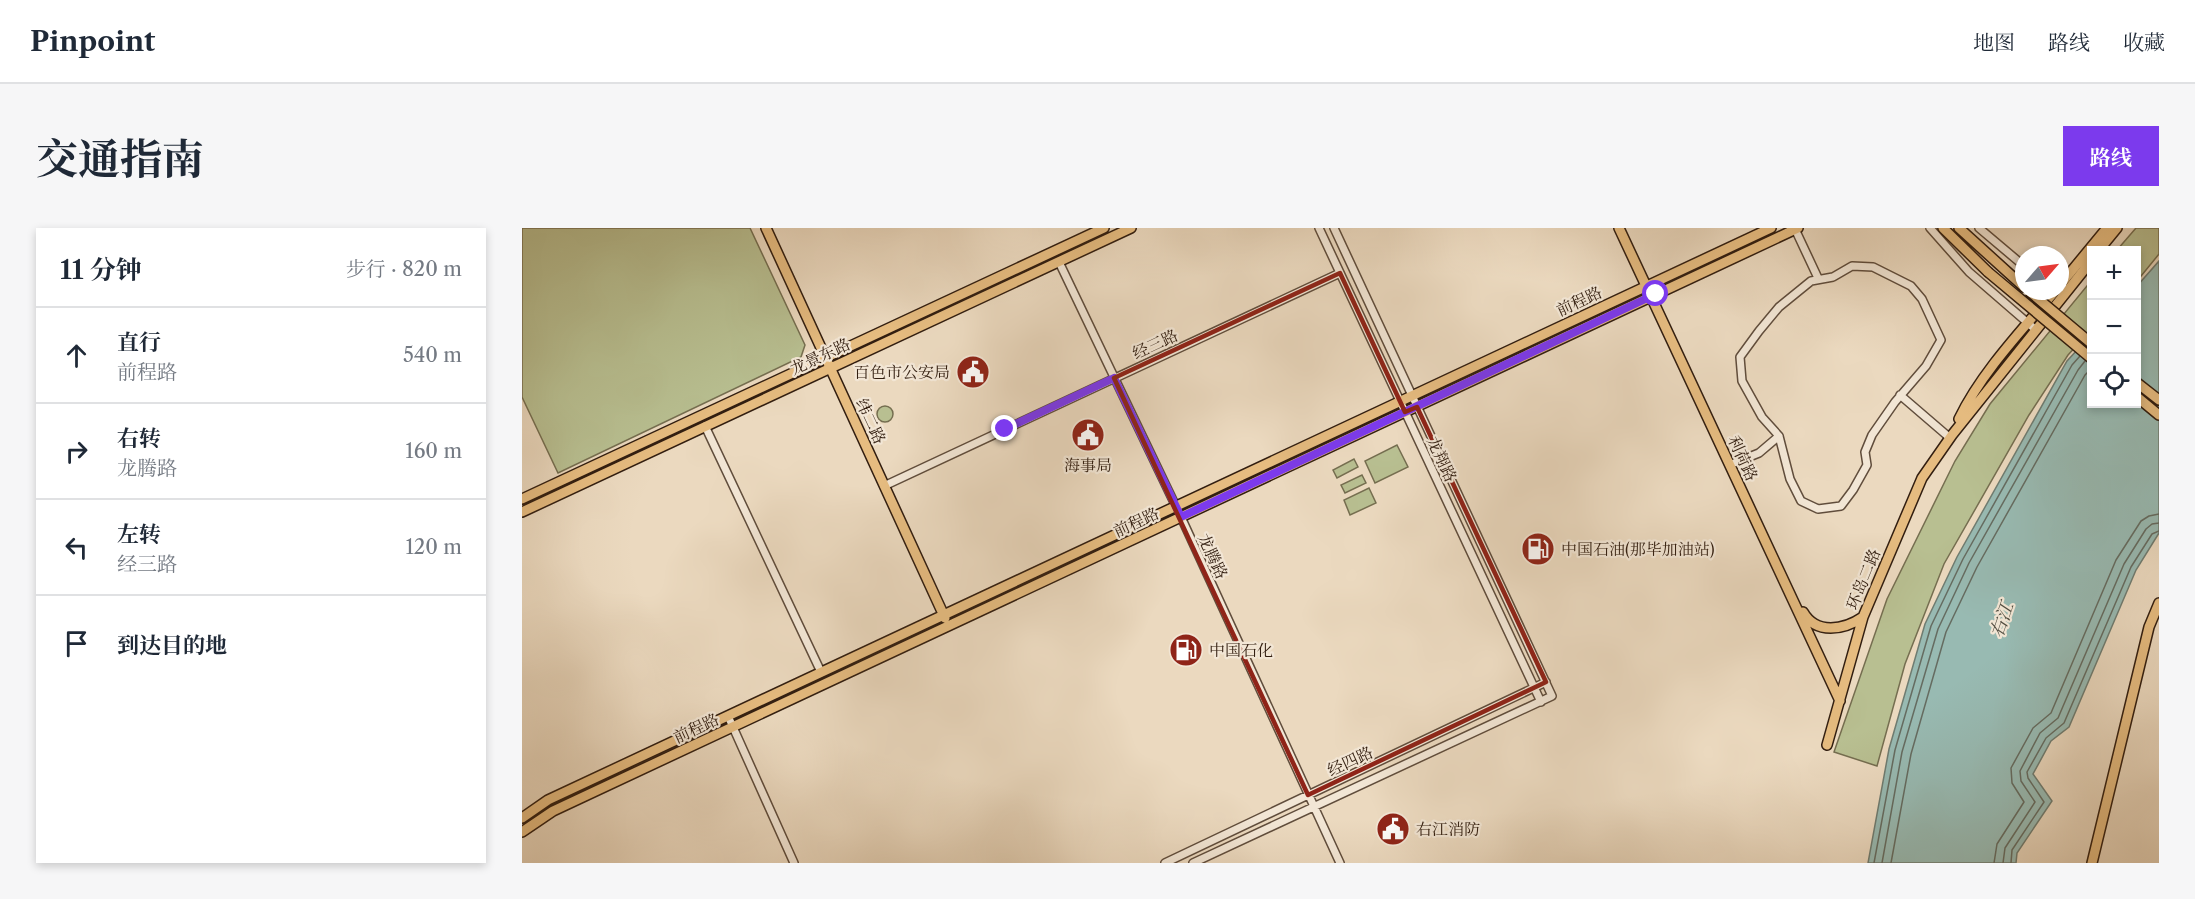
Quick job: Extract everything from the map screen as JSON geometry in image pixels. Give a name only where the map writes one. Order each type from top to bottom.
[{"type":"main road","name":"纬二路","points":[[766,228],[948,626]]},
{"type":"main road","name":"龙景东路","points":[[522,499],[1104,228]]},
{"type":"main road","name":"龙景东路","points":[[522,512],[1131,228]]},
{"type":"main road","name":"利荷路","points":[[1619,228],[1649,285]]},
{"type":"main road","name":"利荷路","points":[[1626,228],[1649,285],[1840,702]]},
{"type":"main road","name":"前程路","points":[[522,818],[548,800],[1771,228]]},
{"type":"main road","points":[[1943,228],[1988,272],[2087,356]]},
{"type":"main road","points":[[1959,228],[2015,279]]},
{"type":"main road","points":[[2069,274],[2107,228]]},
{"type":"main road","points":[[2102,246],[2117,228]]},
{"type":"main road","name":"前程路","points":[[522,832],[553,811],[1797,229]]},
{"type":"main road","name":"环岛二路","points":[[2069,281],[2087,264]]},
{"type":"main road","name":"利荷路","points":[[1654,296],[1805,615],[1811,623],[1827,628],[1839,628],[1853,624],[1863,617]]},
{"type":"main road","points":[[2040,300],[2087,341]]},
{"type":"main road","name":"环岛二路","points":[[1951,436],[1968,401],[2028,323],[2049,300]]},
{"type":"main road","name":"环岛二路","points":[[1827,745],[1863,617],[1922,478],[1951,436],[2036,330],[2052,300]]},
{"type":"main road","points":[[2141,385],[2159,400]]},
{"type":"main road","points":[[2141,400],[2159,415]]},
{"type":"main road","points":[[2092,863],[2149,627],[2159,603]]},
{"type":"street","name":"龙翔路","points":[[1319,228],[1540,702]]},
{"type":"street","name":"龙翔路","points":[[1334,228],[1552,696]]},
{"type":"street","points":[[1930,228],[1969,272],[2036,330]]},
{"type":"street","points":[[1979,228],[2015,258]]},
{"type":"street","points":[[1797,229],[1818,278]]},
{"type":"street","name":"龙腾路","points":[[1059,262],[1181,517],[1340,863]]},
{"type":"street","points":[[1852,266],[1873,267],[1911,286],[1922,299],[1940,335],[1941,340],[1926,366],[1900,395],[1872,435],[1865,452],[1867,465],[1853,490],[1841,506],[1818,509],[1801,501],[1791,479],[1779,436],[1762,417],[1742,381],[1740,357],[1779,307],[1818,278],[1833,276],[1852,266]]},
{"type":"street","name":"经三路","points":[[884,486],[1340,273]]},
{"type":"street","points":[[1900,395],[1951,436]]},
{"type":"street","points":[[705,426],[821,672]]},
{"type":"street","points":[[1734,463],[1759,453],[1779,436]]},
{"type":"street","name":"经四路","points":[[1165,863],[1546,682]]},
{"type":"street","name":"经四路","points":[[1193,863],[1552,696]]},
{"type":"street","points":[[728,716],[794,863]]},
{"type":"highlighted area","points":[[1340,273],[1405,412],[1417,407],[1546,682],[1308,795],[1114,378]]},
{"type":"green space","points":[[522,228],[750,228],[805,345],[801,357],[558,473],[522,397]]},
{"type":"green space","points":[[2136,228],[2159,228],[2159,254],[2141,276],[2141,246],[2120,246]]},
{"type":"green space","points":[[2087,286],[2087,334],[2068,355],[2029,415],[1944,564],[1905,664],[1877,766],[1834,752],[1887,599],[1955,461],[1990,404]]},
{"type":"green space","points":[[885,406],[891,408],[893,414],[891,420],[885,422],[879,420],[877,414],[879,408]]},
{"type":"green space","points":[[1397,445],[1408,467],[1375,483],[1365,461]]},
{"type":"green space","points":[[1354,459],[1358,467],[1337,478],[1333,470]]},
{"type":"green space","points":[[1362,475],[1366,483],[1345,493],[1341,485]]},
{"type":"green space","points":[[1369,488],[1376,503],[1350,515],[1344,500]]},
{"type":"water","name":"右江","points":[[2159,261],[2159,533],[2136,570],[2069,727],[2051,741],[2033,774],[2052,801],[2017,853],[2016,863],[1868,863],[1889,749],[1925,624],[1957,557],[2067,361],[2087,339],[2087,408],[2141,408],[2141,281]]},
{"type":"place","name":"百色市公安局","points":[[973,372]]},
{"type":"place","name":"海事局","points":[[1088,435]]},
{"type":"place","name":"中国石油(那毕加油站)","points":[[1538,549]]},
{"type":"place","name":"中国石化","points":[[1186,650]]},
{"type":"place","name":"右江消防","points":[[1393,829]]},
{"type":"route","points":[[1005,429],[1114,378],[1181,517],[1656,294]]}]
